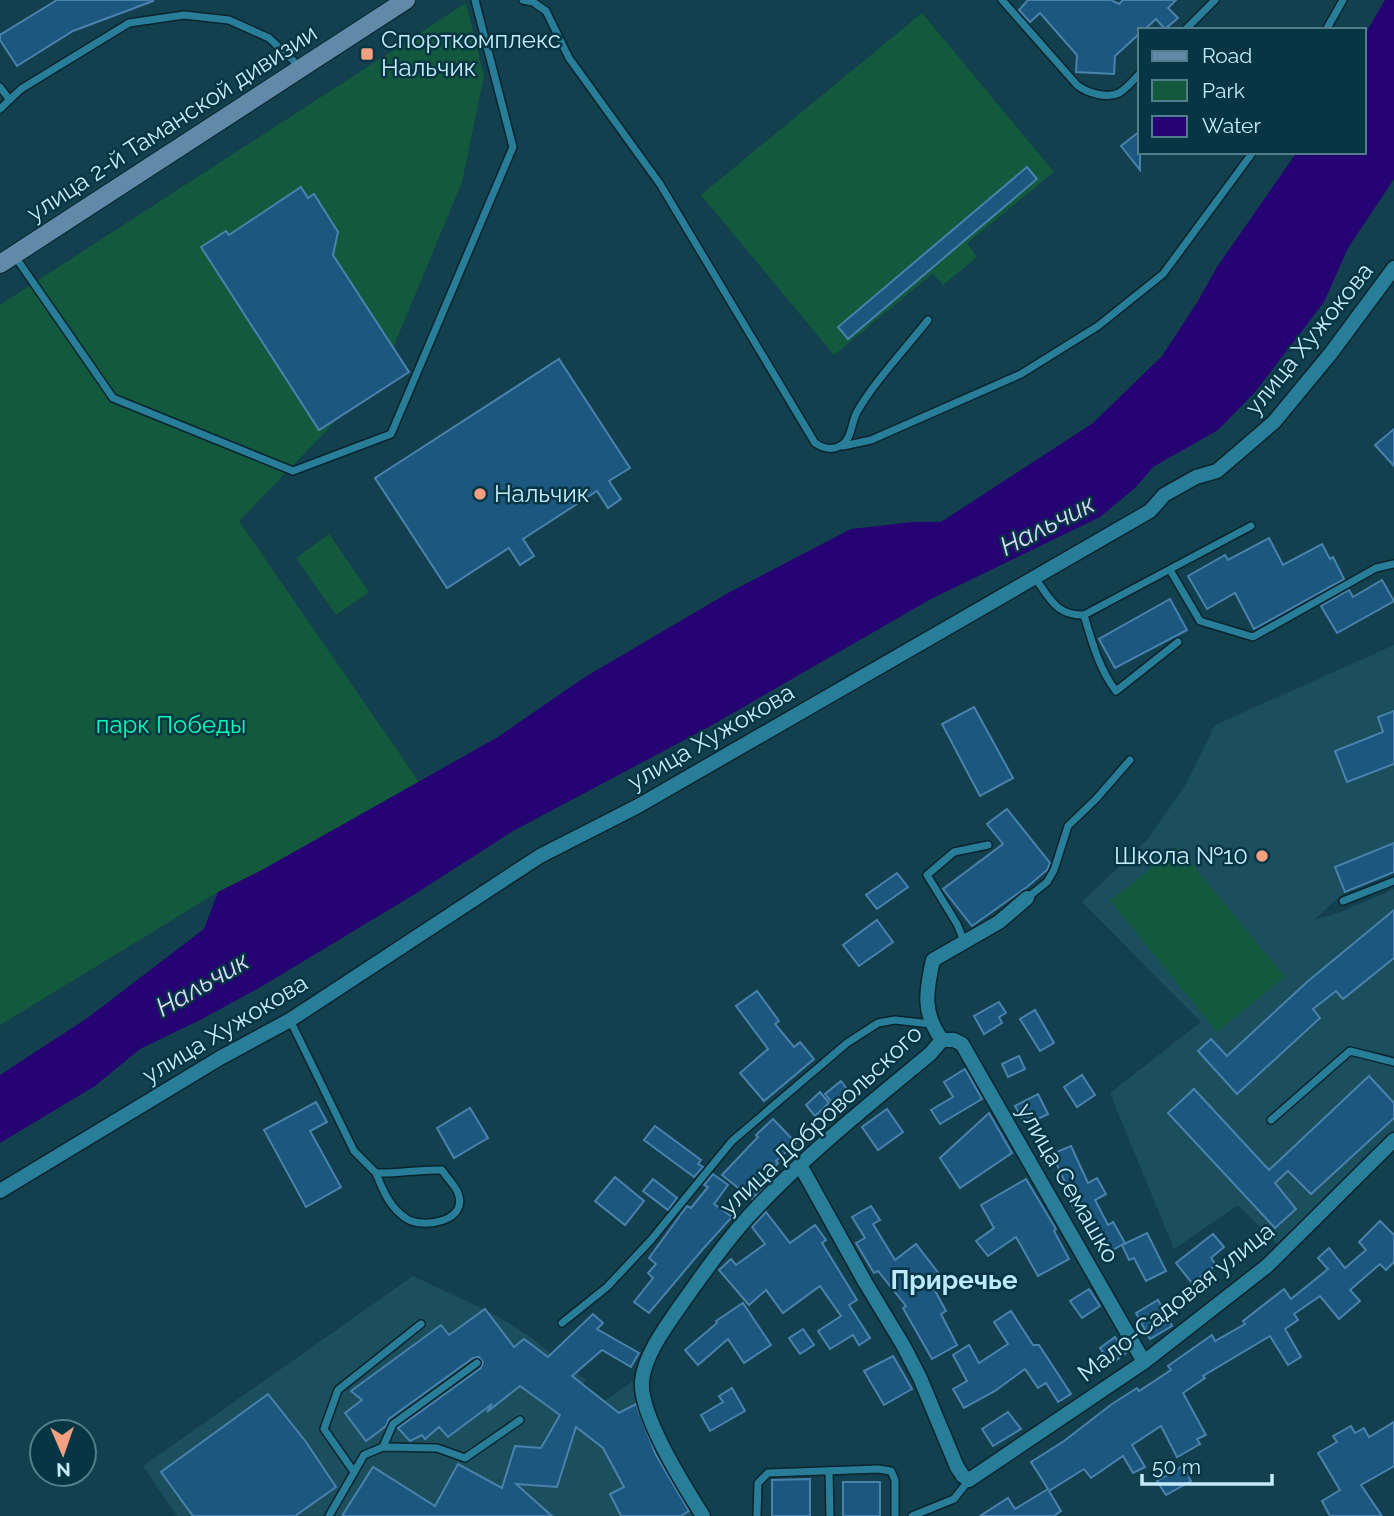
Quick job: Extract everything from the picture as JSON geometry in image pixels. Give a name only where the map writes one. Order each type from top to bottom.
[{"type":"main road","name":"улица 2-й Таманской дивизии","points":[[7,259],[406,0]]},
{"type":"street","name":"улица Хужокова","points":[[0,1191],[219,1058],[290,1020],[540,856],[638,806],[1035,578],[1150,511],[1164,495],[1196,477],[1217,471],[1253,443],[1274,422],[1331,353],[1394,268]]},
{"type":"street","name":"улица Добровольского","points":[[703,1516],[664,1448],[647,1407],[642,1381],[651,1353],[713,1260],[747,1218],[800,1165],[930,1054],[942,1040],[931,1024],[927,1005],[933,960],[999,922],[1027,898]]},
{"type":"street","name":"улица Семашко","points":[[942,1040],[954,1040],[962,1044],[1144,1362]]},
{"type":"street","name":"Мало-Садовая улица","points":[[969,1480],[1144,1362],[1267,1266],[1394,1140]]},
{"type":"street","points":[[800,1165],[864,1282],[903,1345],[920,1378],[957,1467],[962,1476],[969,1480]]},
{"type":"lane","points":[[7,259],[113,398],[293,471],[391,434],[513,146],[475,0]]},
{"type":"lane","points":[[523,0],[533,2],[546,11],[569,58],[660,184],[815,443],[823,448],[832,449],[871,440],[1021,374],[1098,326],[1163,274],[1252,154]]},
{"type":"lane","points":[[1002,0],[1077,85],[1086,91],[1107,95],[1118,93],[1138,76]]},
{"type":"lane","points":[[1187,28],[1215,0]]},
{"type":"lane","points":[[1327,28],[1343,0]]},
{"type":"lane","points":[[0,109],[9,99],[75,55],[130,23],[184,15],[229,20],[269,38],[301,69]]},
{"type":"lane","points":[[0,86],[9,99]]},
{"type":"lane","points":[[840,446],[849,436],[851,425],[861,405],[928,320]]},
{"type":"lane","points":[[1035,578],[1062,612],[1073,616],[1084,615],[1251,526]]},
{"type":"lane","points":[[1170,569],[1200,621],[1254,637],[1376,568],[1394,564]]},
{"type":"lane","points":[[1084,615],[1091,641],[1107,679],[1116,691],[1178,642]]},
{"type":"lane","points":[[1027,898],[1047,882],[1054,870],[1068,826],[1130,760]]},
{"type":"lane","points":[[964,941],[928,875],[954,852],[988,845]]},
{"type":"lane","points":[[1343,901],[1394,881]]},
{"type":"lane","points":[[290,1020],[354,1151],[376,1173],[387,1199],[409,1220],[423,1224],[452,1217],[459,1205],[458,1193],[442,1170],[376,1173]]},
{"type":"lane","points":[[562,1323],[607,1287],[651,1240],[732,1141],[846,1043],[878,1023],[895,1020],[931,1024]]},
{"type":"lane","points":[[1270,1120],[1350,1051],[1394,1062]]},
{"type":"lane","points":[[354,1472],[324,1429],[338,1390],[421,1324]]},
{"type":"lane","points":[[383,1447],[393,1424],[477,1363]]},
{"type":"lane","points":[[329,1516],[364,1455],[383,1447],[437,1448],[465,1458],[520,1420]]},
{"type":"lane","points":[[757,1516],[758,1483],[768,1473],[878,1469],[891,1471],[895,1480],[895,1516]]},
{"type":"lane","points":[[829,1471],[830,1516]]},
{"type":"lane","points":[[912,1516],[954,1499],[969,1480]]},
{"type":"shaded area","points":[[1394,645],[1394,872],[1345,892],[1314,920],[1341,912],[1394,889],[1394,1131],[1277,1244],[1238,1205],[1174,1249],[1110,1093],[1201,1022],[1082,902],[1147,840],[1185,786],[1215,725]]},
{"type":"shaded area","points":[[413,1276],[492,1313],[527,1335],[586,1380],[576,1394],[596,1407],[633,1381],[652,1431],[697,1516],[177,1516],[143,1466]]},
{"type":"green space","name":"парк Победы","points":[[466,3],[484,76],[462,182],[383,372],[239,521],[419,782],[218,892],[0,1025],[0,305]]},
{"type":"green space","points":[[922,13],[1054,172],[967,243],[977,257],[943,285],[933,273],[834,355],[701,195]]},
{"type":"green space","points":[[329,534],[369,592],[336,615],[296,558]]},
{"type":"green space","points":[[1178,847],[1285,977],[1217,1032],[1110,901]]},
{"type":"water","points":[[1385,0],[1394,0],[1394,179],[1348,248],[1324,302],[1256,391],[1218,430],[1153,467],[1136,487],[1100,517],[931,599],[707,728],[513,831],[264,985],[140,1049],[95,1086],[0,1143],[0,1075],[86,1019],[204,929],[218,892],[498,737],[585,677],[728,593],[851,529],[913,522],[941,522],[1093,423],[1162,356],[1217,267],[1296,154],[1366,154],[1366,33]]},
{"type":"building","points":[[57,0],[153,1],[73,31],[17,66],[0,40],[0,35]]},
{"type":"building","points":[[1028,0],[1111,0],[1119,4],[1123,0],[1176,0],[1168,8],[1178,18],[1166,28],[1156,19],[1146,28],[1138,28],[1138,35],[1115,56],[1114,74],[1076,72],[1077,55],[1040,13],[1030,22],[1019,10]]},
{"type":"building","points":[[1138,133],[1140,170],[1121,146]]},
{"type":"building","points":[[1027,167],[1037,179],[848,339],[838,327]]},
{"type":"building","points":[[301,187],[308,198],[314,194],[338,232],[333,255],[409,372],[319,430],[201,247],[226,231],[229,235]]},
{"type":"building","points":[[559,359],[630,468],[609,481],[621,499],[608,508],[597,491],[523,539],[534,556],[520,565],[509,548],[447,588],[375,478]]},
{"type":"building","points":[[1394,429],[1394,466],[1375,445]]},
{"type":"building","points":[[1269,538],[1283,565],[1322,544],[1330,559],[1333,557],[1344,579],[1254,629],[1235,593],[1207,609],[1188,576],[1225,555],[1228,560]]},
{"type":"building","points":[[1382,580],[1394,601],[1337,633],[1321,606],[1349,590],[1353,597]]},
{"type":"building","points":[[1170,599],[1187,630],[1115,668],[1099,639]]},
{"type":"building","points":[[974,707],[1013,778],[980,796],[942,724]]},
{"type":"building","points":[[1394,711],[1394,764],[1347,782],[1335,751],[1383,732],[1378,717]]},
{"type":"building","points":[[1007,809],[1050,863],[1047,870],[1027,887],[972,926],[943,889],[1003,844],[987,824]]},
{"type":"building","points":[[1394,843],[1394,872],[1345,892],[1335,867]]},
{"type":"building","points":[[897,873],[908,887],[877,909],[866,895]]},
{"type":"building","points":[[1394,910],[1394,958],[1343,999],[1336,991],[1313,1009],[1320,1018],[1237,1094],[1198,1051],[1211,1039],[1227,1056],[1307,982]]},
{"type":"building","points":[[877,920],[893,942],[859,966],[843,945]]},
{"type":"building","points":[[757,991],[779,1021],[775,1024],[794,1047],[800,1042],[814,1059],[764,1101],[740,1073],[768,1049],[736,1006]]},
{"type":"building","points":[[999,1002],[1006,1013],[999,1017],[1002,1023],[984,1034],[974,1016]]},
{"type":"building","points":[[1035,1010],[1054,1043],[1040,1051],[1020,1019]]},
{"type":"building","points":[[1019,1056],[1025,1069],[1008,1077],[1002,1064]]},
{"type":"building","points":[[965,1069],[982,1099],[940,1124],[931,1110],[953,1097],[944,1082]]},
{"type":"building","points":[[1082,1075],[1095,1095],[1077,1107],[1064,1087]]},
{"type":"building","points":[[1369,1076],[1394,1103],[1394,1118],[1311,1194],[1288,1171],[1275,1183],[1296,1209],[1275,1228],[1168,1113],[1194,1089],[1269,1170]]},
{"type":"building","points":[[841,1081],[849,1092],[833,1104],[825,1094]]},
{"type":"building","points":[[820,1092],[829,1103],[815,1116],[806,1105]]},
{"type":"building","points":[[1038,1094],[1048,1114],[1032,1122],[1028,1116],[1022,1119],[1015,1106]]},
{"type":"building","points":[[316,1102],[327,1122],[310,1131],[341,1187],[306,1207],[264,1130]]},
{"type":"building","points":[[470,1108],[488,1138],[454,1158],[437,1128]]},
{"type":"building","points":[[887,1109],[903,1132],[878,1150],[862,1127]]},
{"type":"building","points":[[989,1113],[1012,1153],[960,1188],[940,1158]]},
{"type":"building","points":[[773,1119],[796,1143],[776,1161],[778,1163],[763,1179],[767,1183],[752,1199],[722,1175]]},
{"type":"building","points":[[655,1126],[701,1160],[698,1164],[703,1167],[694,1177],[644,1140]]},
{"type":"building","points":[[1071,1146],[1088,1183],[1097,1178],[1106,1194],[1095,1200],[1108,1225],[1113,1222],[1125,1243],[1102,1256],[1066,1195],[1070,1193],[1052,1154]]},
{"type":"building","points":[[713,1174],[728,1185],[714,1204],[732,1217],[649,1313],[634,1302],[653,1278],[648,1273],[656,1264],[649,1258],[687,1206],[691,1208],[708,1187],[704,1185]]},
{"type":"building","points":[[615,1177],[644,1201],[625,1225],[595,1201]]},
{"type":"building","points":[[653,1179],[677,1198],[668,1210],[643,1191]]},
{"type":"building","points":[[1026,1179],[1056,1229],[1054,1231],[1069,1259],[1038,1276],[1016,1237],[988,1256],[976,1241],[994,1228],[981,1205]]},
{"type":"building","points":[[871,1206],[880,1220],[873,1224],[895,1260],[916,1244],[943,1279],[933,1287],[946,1311],[941,1314],[957,1345],[932,1359],[903,1308],[906,1306],[878,1271],[874,1273],[856,1243],[865,1238],[852,1217]]},
{"type":"building","points":[[766,1212],[790,1243],[815,1225],[826,1240],[822,1243],[857,1300],[849,1305],[870,1338],[859,1345],[853,1335],[830,1349],[818,1331],[841,1316],[820,1286],[783,1313],[766,1290],[749,1305],[719,1270],[731,1259],[736,1265],[765,1244],[752,1227]]},
{"type":"building","points":[[1380,1221],[1394,1235],[1394,1262],[1386,1270],[1380,1264],[1350,1290],[1360,1301],[1339,1319],[1320,1296],[1294,1314],[1298,1320],[1285,1329],[1301,1357],[1288,1365],[1270,1336],[1203,1376],[1205,1378],[1183,1393],[1206,1435],[1197,1439],[1200,1444],[1177,1457],[1161,1426],[1132,1445],[1145,1467],[1133,1473],[1123,1456],[1091,1478],[1084,1469],[1049,1491],[1061,1511],[1054,1516],[980,1516],[1008,1498],[1015,1509],[1048,1489],[1031,1462],[1064,1441],[1112,1404],[1137,1388],[1139,1391],[1171,1370],[1168,1366],[1212,1335],[1215,1341],[1245,1324],[1243,1321],[1284,1289],[1291,1299],[1328,1269],[1318,1258],[1329,1248],[1345,1268],[1366,1250],[1359,1242]]},
{"type":"building","points":[[1147,1233],[1166,1271],[1146,1281],[1134,1258],[1129,1260],[1122,1245]]},
{"type":"building","points":[[1213,1234],[1224,1247],[1211,1258],[1216,1265],[1192,1283],[1176,1263]]},
{"type":"building","points":[[1089,1289],[1100,1306],[1082,1318],[1070,1301]]},
{"type":"building","points":[[1158,1300],[1172,1326],[1150,1339],[1136,1313]]},
{"type":"building","points":[[743,1303],[771,1345],[744,1363],[728,1339],[698,1365],[685,1350],[717,1323],[716,1321]]},
{"type":"building","points":[[485,1309],[514,1347],[524,1339],[548,1357],[593,1314],[603,1323],[597,1329],[639,1353],[631,1367],[602,1350],[572,1376],[619,1413],[636,1404],[656,1455],[689,1511],[681,1516],[621,1516],[610,1494],[624,1487],[603,1448],[576,1427],[557,1487],[516,1484],[552,1516],[342,1516],[373,1467],[435,1506],[458,1464],[502,1488],[515,1446],[541,1448],[560,1415],[520,1386],[487,1412],[492,1404],[448,1437],[439,1427],[425,1439],[422,1435],[410,1441],[398,1428],[481,1368],[483,1362],[479,1357],[473,1358],[389,1419],[386,1426],[366,1441],[345,1413],[362,1400],[351,1391],[441,1325],[449,1335]]},
{"type":"building","points":[[1011,1311],[1033,1345],[1039,1345],[1071,1394],[1058,1402],[1046,1383],[1038,1388],[1025,1369],[995,1391],[964,1408],[953,1389],[967,1381],[953,1355],[969,1345],[979,1363],[1008,1344],[994,1322]]},
{"type":"building","points":[[803,1329],[814,1345],[800,1354],[789,1338]]},
{"type":"building","points":[[1115,1337],[1126,1353],[1111,1364],[1100,1348]]},
{"type":"building","points":[[893,1356],[912,1389],[884,1405],[864,1371]]},
{"type":"building","points":[[732,1388],[745,1411],[710,1431],[701,1415],[723,1402],[719,1396]]},
{"type":"building","points":[[268,1394],[306,1442],[336,1487],[295,1516],[193,1516],[161,1472]]},
{"type":"building","points":[[1008,1412],[1021,1429],[993,1446],[982,1429]]},
{"type":"building","points":[[1394,1422],[1394,1466],[1361,1485],[1382,1516],[1330,1516],[1322,1501],[1340,1490],[1318,1453],[1337,1442],[1333,1436],[1351,1426],[1355,1433],[1364,1428],[1369,1437]]},
{"type":"building","points":[[1183,1466],[1191,1481],[1166,1495],[1157,1481]]},
{"type":"building","points":[[810,1479],[810,1516],[772,1516],[772,1480]]},
{"type":"building","points":[[843,1482],[880,1482],[880,1516],[843,1516]]},
{"type":"place","name":"Спорткомплекс Нальчик","points":[[367,54]]},
{"type":"place","name":"Нальчик","points":[[480,494]]},
{"type":"place","name":"Школа №10","points":[[1262,856]]},
{"type":"district","name":"Приречье","points":[[954,1280]]}]
